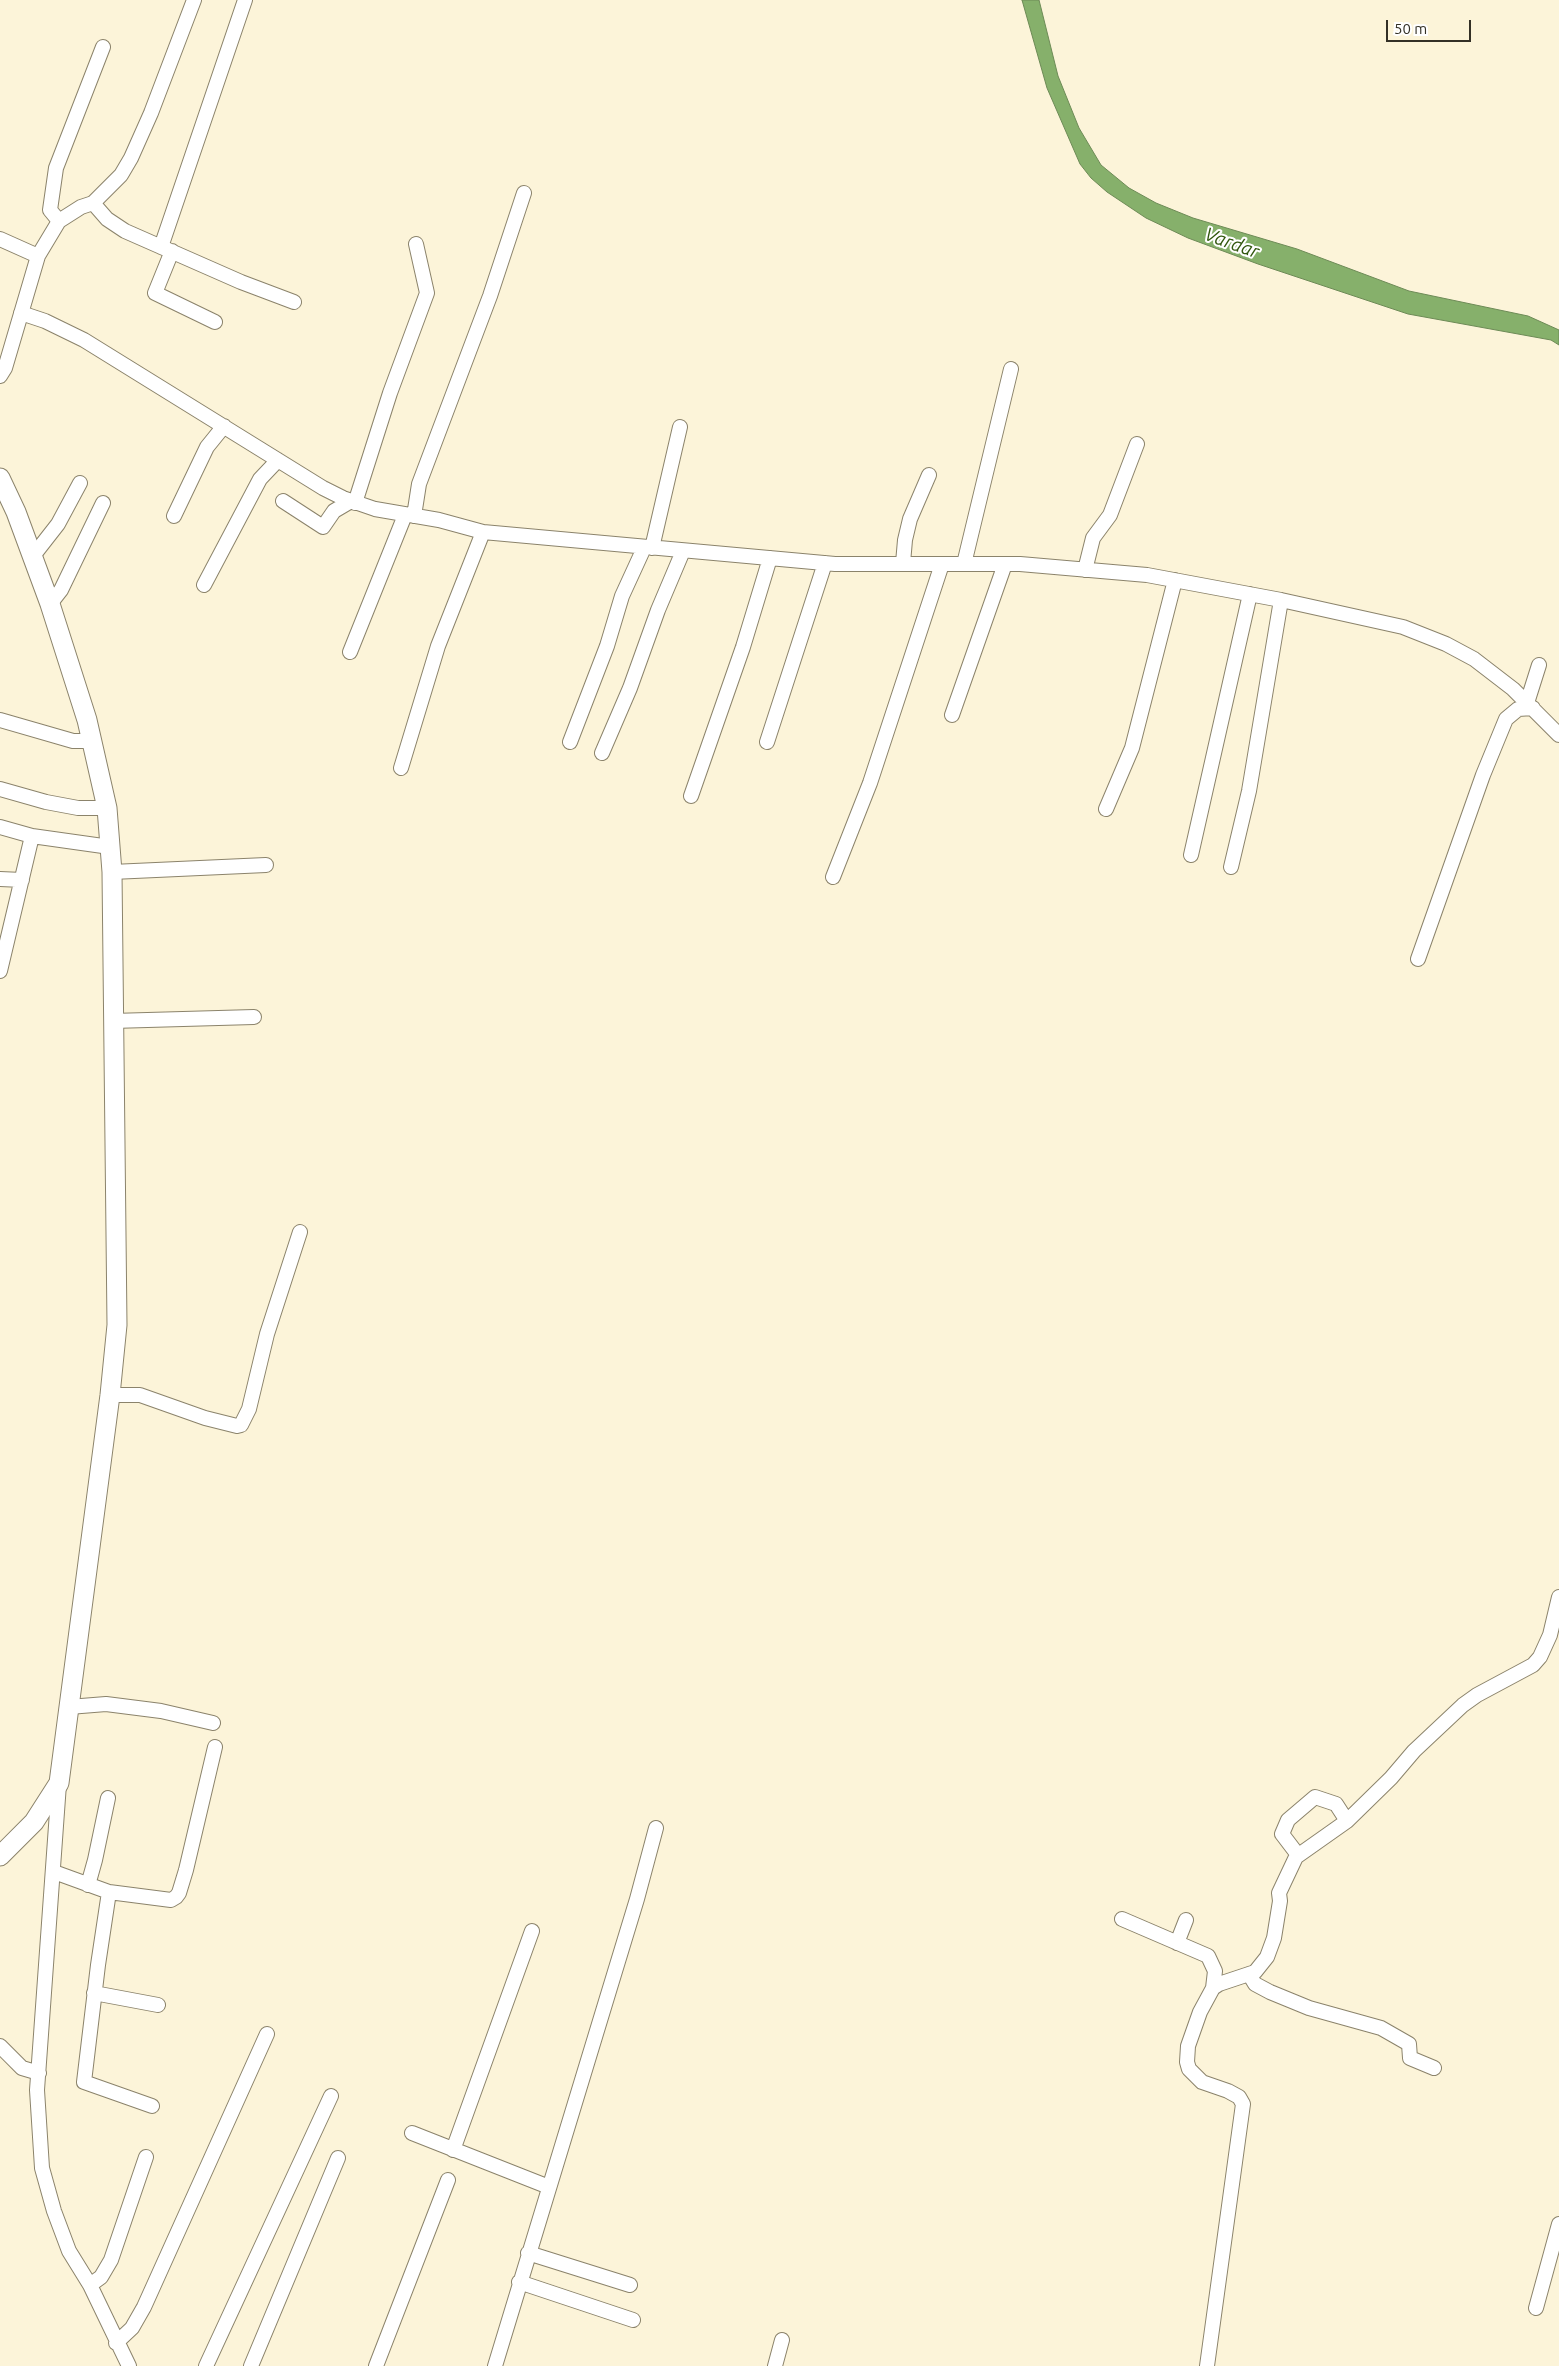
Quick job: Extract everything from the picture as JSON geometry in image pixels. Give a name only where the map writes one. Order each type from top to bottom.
[{"type":"main road","points":[[0,1856],[39,1815],[59,1783],[110,1395],[117,1325],[112,1021],[112,872],[107,808],[92,740],[50,604],[33,556],[3,491]]},
{"type":"street","points":[[0,376],[5,368],[38,256],[59,221],[93,202],[121,175],[131,158],[151,113],[194,0]]},
{"type":"street","points":[[215,322],[155,293],[245,0]]},
{"type":"street","points":[[59,221],[50,210],[56,168],[103,47]]},
{"type":"street","points":[[350,652],[409,516],[419,484],[490,296],[524,193]]},
{"type":"street","points":[[93,202],[115,226],[294,302]]},
{"type":"street","points":[[0,239],[38,256]]},
{"type":"street","points":[[283,501],[323,527],[334,511],[353,502],[390,393],[427,293],[416,244]]},
{"type":"street","points":[[20,313],[45,321],[84,340],[324,488],[353,502],[483,532],[825,563],[1005,564],[1147,575],[1250,594],[1403,627],[1446,644],[1474,659],[1530,706],[1559,735]]},
{"type":"street","points":[[964,564],[1011,369]]},
{"type":"street","points":[[174,516],[207,446],[224,426]]},
{"type":"street","points":[[570,742],[607,646],[622,596],[648,548],[680,427]]},
{"type":"street","points":[[1085,570],[1093,538],[1110,515],[1136,444]]},
{"type":"street","points":[[204,585],[260,479],[278,460]]},
{"type":"street","points":[[903,563],[905,540],[910,519],[929,475]]},
{"type":"street","points":[[33,556],[58,524],[80,483]]},
{"type":"street","points":[[50,604],[61,590],[103,503]]},
{"type":"street","points":[[401,768],[438,646],[483,532]]},
{"type":"street","points":[[602,753],[630,688],[658,610],[683,551]]},
{"type":"street","points":[[690,796],[744,647],[770,558]]},
{"type":"street","points":[[767,742],[825,563]]},
{"type":"street","points":[[833,877],[870,783],[942,564]]},
{"type":"street","points":[[952,714],[1005,564]]},
{"type":"street","points":[[1106,809],[1132,748],[1175,580]]},
{"type":"street","points":[[1192,854],[1250,594]]},
{"type":"street","points":[[1231,867],[1250,791],[1281,600]]},
{"type":"street","points":[[1530,706],[1539,665]]},
{"type":"street","points":[[1418,959],[1483,775],[1506,720],[1518,708],[1530,706]]},
{"type":"street","points":[[0,720],[72,741],[92,740]]},
{"type":"street","points":[[0,789],[46,802],[78,808],[107,808]]},
{"type":"street","points":[[0,827],[32,836],[110,847]]},
{"type":"street","points":[[0,972],[32,836]]},
{"type":"street","points":[[112,872],[266,866]]},
{"type":"street","points":[[0,879],[22,880]]},
{"type":"street","points":[[112,1021],[254,1017]]},
{"type":"street","points":[[110,1395],[140,1395],[205,1418],[237,1426],[242,1425],[249,1409],[267,1334],[300,1232]]},
{"type":"street","points":[[1213,1988],[1226,1980],[1249,1974],[1261,1967],[1270,1950],[1280,1901],[1279,1893],[1290,1865],[1298,1855],[1347,1821],[1392,1778],[1414,1750],[1463,1705],[1477,1694],[1533,1664],[1540,1657],[1550,1635],[1559,1596]]},
{"type":"street","points":[[69,1706],[106,1704],[161,1711],[213,1723]]},
{"type":"street","points":[[54,1872],[109,1892],[171,1900],[179,1893],[215,1747]]},
{"type":"street","points":[[59,1783],[38,2073],[42,2168],[54,2211],[69,2251],[90,2285],[128,2366]]},
{"type":"street","points":[[1298,1855],[1282,1834],[1288,1820],[1315,1797],[1336,1804],[1347,1821]]},
{"type":"street","points":[[88,1885],[108,1798]]},
{"type":"street","points":[[495,2366],[637,1899],[656,1828]]},
{"type":"street","points":[[109,1892],[94,1993],[84,2082],[152,2106]]},
{"type":"street","points":[[1122,1919],[1208,1956],[1215,1971],[1213,1988],[1193,2030],[1187,2062],[1188,2069],[1202,2082],[1239,2097],[1243,2104],[1207,2366]]},
{"type":"street","points":[[1177,1943],[1186,1920]]},
{"type":"street","points":[[453,2150],[532,1931]]},
{"type":"street","points":[[1249,1974],[1255,1984],[1309,2008],[1381,2028],[1409,2044],[1410,2058],[1434,2068]]},
{"type":"street","points":[[94,1993],[158,2005]]},
{"type":"street","points":[[116,2343],[132,2328],[144,2307],[267,2034]]},
{"type":"street","points":[[0,2046],[22,2068],[38,2073]]},
{"type":"street","points":[[206,2366],[331,2096]]},
{"type":"street","points":[[412,2133],[549,2187]]},
{"type":"street","points":[[90,2285],[101,2278],[111,2260],[146,2157]]},
{"type":"street","points":[[251,2366],[338,2158]]},
{"type":"street","points":[[376,2366],[448,2180]]},
{"type":"street","points":[[1536,2308],[1559,2224]]},
{"type":"street","points":[[528,2253],[630,2285]]},
{"type":"street","points":[[519,2282],[632,2320]]},
{"type":"street","points":[[775,2366],[782,2340]]},
{"type":"water","name":"Vardar","points":[[1022,0],[1039,0],[1058,76],[1079,128],[1101,165],[1129,188],[1156,203],[1193,218],[1297,249],[1409,291],[1528,316],[1559,330],[1559,345],[1551,340],[1408,314],[1258,264],[1188,238],[1146,218],[1107,192],[1091,178],[1080,164],[1047,88]]}]
